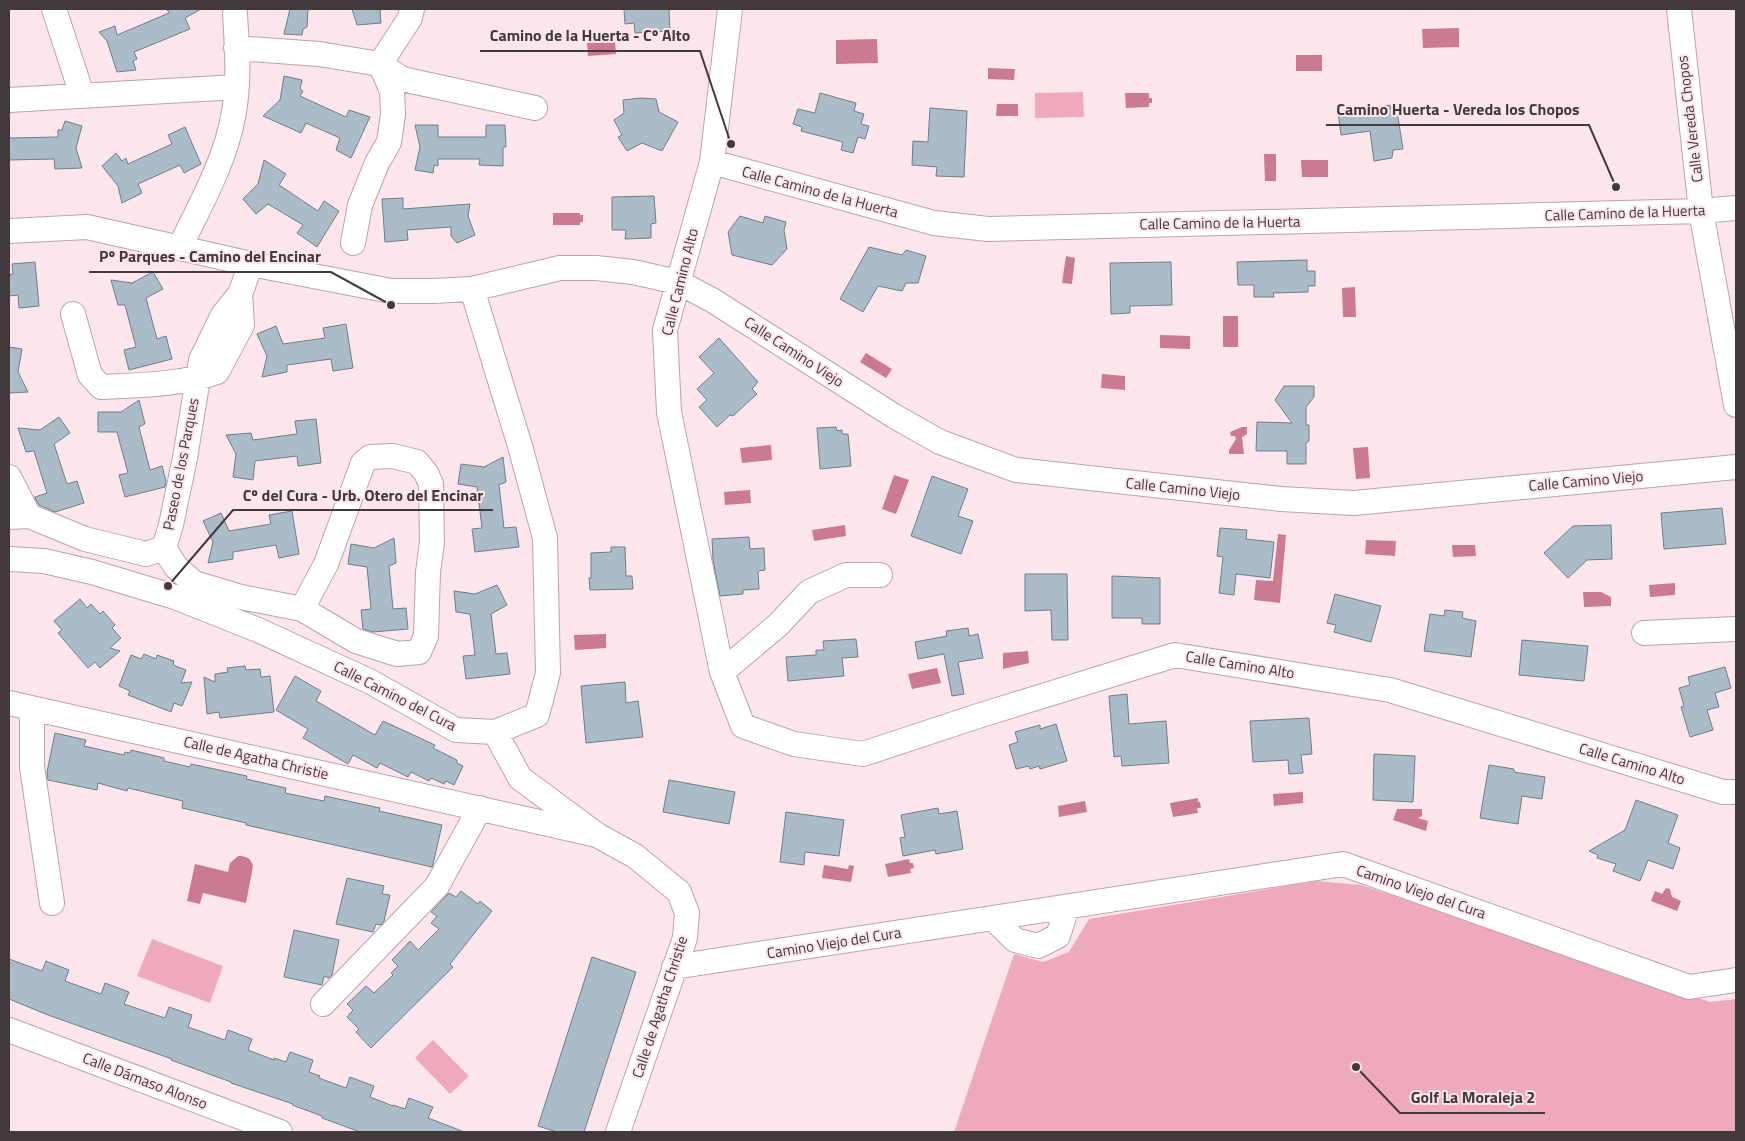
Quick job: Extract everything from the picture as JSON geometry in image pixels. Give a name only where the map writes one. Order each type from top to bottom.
[{"type":"street","points":[[54,9],[82,95]]},
{"type":"street","points":[[380,64],[410,18],[412,9]]},
{"type":"street","name":"Calle Camino Alto","points":[[730,9],[712,162],[665,330],[669,412],[722,672],[744,726],[794,744],[863,754],[1175,655],[1390,690],[1723,792],[1736,792]]},
{"type":"street","name":"Calle Vereda Chopos","points":[[1678,9],[1701,211],[1736,405]]},
{"type":"street","points":[[180,247],[216,173],[234,116],[237,87],[235,10]]},
{"type":"street","points":[[236,48],[319,54],[380,64],[402,80],[535,108]]},
{"type":"street","points":[[354,243],[360,205],[377,163],[389,142],[393,115],[392,91],[380,64]]},
{"type":"street","points":[[9,100],[237,87]]},
{"type":"street","name":"Calle Camino de la Huerta","points":[[712,162],[934,223],[988,229],[1701,211],[1736,208]]},
{"type":"street","points":[[9,231],[87,227],[251,264],[390,291],[472,289],[560,268],[596,268],[633,272],[678,282]]},
{"type":"street","name":"Paseo de los Parques","points":[[251,264],[240,294],[223,314],[201,360],[183,467],[171,525],[164,548],[176,567],[194,583],[241,597],[302,609],[356,641],[397,654],[420,652],[426,636],[428,572],[432,542],[431,484],[426,473],[417,462],[393,456],[370,457],[363,463],[326,564],[302,609]]},
{"type":"street","name":"Calle Camino Viejo","points":[[678,282],[712,300],[894,416],[940,442],[1016,470],[1281,499],[1354,502],[1736,467]]},
{"type":"street","name":"Calle Camino del Cura","points":[[9,559],[44,561],[83,570],[175,597],[258,630],[371,682],[456,730],[495,732],[538,715],[548,673],[545,538],[520,446],[472,289]]},
{"type":"street","name":"Paseo de los Parques","points":[[73,314],[90,375],[101,387],[197,379]]},
{"type":"street","name":"Paseo de los Parques","points":[[9,477],[19,517],[85,538],[146,554],[164,548]]},
{"type":"street","points":[[722,672],[778,625],[809,592],[846,575],[880,576]]},
{"type":"street","points":[[1644,632],[1736,629]]},
{"type":"street","name":"Calle de Agatha Christie","points":[[9,703],[597,835]]},
{"type":"street","points":[[32,709],[32,767],[52,904]]},
{"type":"street","name":"Calle de Agatha Christie","points":[[495,732],[520,778],[597,835],[635,856],[679,892],[687,913],[685,938],[618,1132]]},
{"type":"street","points":[[323,1004],[437,886],[480,808]]},
{"type":"street","name":"Camino Viejo del Cura","points":[[674,967],[1067,908],[1342,864],[1689,987],[1736,980]]},
{"type":"street","points":[[994,919],[1015,940],[1038,946],[1058,936],[1067,908]]},
{"type":"street","name":"Calle Dámaso Alonso","points":[[9,1030],[280,1132]]},
{"type":"shaded area","points":[[1459,28],[1459,47],[1423,48],[1422,29]]},
{"type":"shaded area","points":[[877,39],[878,63],[836,64],[836,40]]},
{"type":"shaded area","points":[[615,42],[616,54],[588,56],[587,43]]},
{"type":"shaded area","points":[[1296,55],[1322,55],[1322,71],[1296,71]]},
{"type":"shaded area","points":[[988,68],[1015,69],[1014,80],[988,79]]},
{"type":"shaded area","points":[[1083,92],[1084,117],[1035,118],[1035,93]]},
{"type":"shaded area","points":[[1125,93],[1149,93],[1152,103],[1149,103],[1149,107],[1126,108]]},
{"type":"shaded area","points":[[997,104],[1018,104],[1018,116],[996,116]]},
{"type":"shaded area","points":[[1264,154],[1276,154],[1276,181],[1265,181]]},
{"type":"shaded area","points":[[1301,160],[1328,160],[1328,177],[1302,177]]},
{"type":"shaded area","points":[[553,213],[580,213],[580,215],[583,215],[583,222],[580,222],[580,225],[553,225]]},
{"type":"shaded area","points":[[1066,256],[1075,258],[1072,284],[1062,283]]},
{"type":"shaded area","points":[[1355,287],[1356,317],[1343,317],[1342,288]]},
{"type":"shaded area","points":[[1223,316],[1238,316],[1238,347],[1223,347]]},
{"type":"shaded area","points":[[1160,335],[1190,336],[1190,349],[1160,348]]},
{"type":"shaded area","points":[[866,353],[892,369],[886,378],[860,362]]},
{"type":"shaded area","points":[[1102,374],[1125,376],[1125,390],[1101,388]]},
{"type":"shaded area","points":[[1247,427],[1247,434],[1242,437],[1244,454],[1229,454],[1229,450],[1236,439],[1235,436],[1231,436],[1230,432]]},
{"type":"shaded area","points":[[771,445],[772,460],[742,463],[740,448]]},
{"type":"shaded area","points":[[1368,447],[1370,478],[1356,479],[1353,448]]},
{"type":"shaded area","points":[[894,475],[909,480],[896,514],[882,509]]},
{"type":"shaded area","points":[[750,490],[751,503],[725,505],[724,492]]},
{"type":"shaded area","points":[[845,525],[846,536],[814,541],[812,530]]},
{"type":"shaded area","points":[[1278,534],[1286,535],[1280,603],[1254,600],[1256,580],[1273,581]]},
{"type":"shaded area","points":[[1366,540],[1396,541],[1395,556],[1365,554]]},
{"type":"shaded area","points":[[1452,545],[1475,545],[1476,556],[1453,557]]},
{"type":"shaded area","points":[[1675,583],[1675,595],[1650,597],[1649,585]]},
{"type":"shaded area","points":[[1583,592],[1601,592],[1611,597],[1611,606],[1584,607]]},
{"type":"shaded area","points":[[606,634],[606,648],[575,650],[574,635]]},
{"type":"shaded area","points":[[1028,651],[1029,663],[1003,669],[1003,653]]},
{"type":"shaded area","points":[[937,668],[941,683],[912,689],[908,674]]},
{"type":"shaded area","points":[[1303,792],[1303,803],[1274,806],[1273,794]]},
{"type":"shaded area","points":[[1198,798],[1201,808],[1197,808],[1198,813],[1173,817],[1170,803]]},
{"type":"shaded area","points":[[1085,801],[1087,812],[1059,817],[1058,806]]},
{"type":"shaded area","points":[[1397,809],[1422,809],[1422,816],[1418,818],[1428,821],[1426,831],[1393,820]]},
{"type":"shaded area","points":[[238,856],[248,858],[253,866],[246,903],[203,893],[200,904],[187,901],[195,864],[228,872],[230,863]]},
{"type":"shaded area","points":[[909,859],[910,863],[913,863],[914,868],[910,869],[911,873],[888,877],[885,864]]},
{"type":"shaded area","points":[[824,865],[848,869],[849,865],[854,866],[851,882],[822,878]]},
{"type":"shaded area","points":[[1317,881],[1361,885],[1710,1002],[1736,999],[1736,1132],[954,1132],[1014,954],[1043,962],[1069,952],[1089,919]]},
{"type":"shaded area","points":[[1666,888],[1670,889],[1672,897],[1681,901],[1677,911],[1651,901],[1655,891],[1662,894]]},
{"type":"shaded area","points":[[152,939],[223,966],[210,1003],[137,976]]},
{"type":"shaded area","points":[[433,1040],[469,1076],[450,1094],[415,1058]]},
{"type":"building","points":[[167,9],[201,9],[185,18],[190,29],[134,52],[137,59],[133,61],[136,70],[117,72],[107,41],[99,32],[115,26],[117,35],[169,13]]},
{"type":"building","points":[[290,9],[308,9],[307,27],[303,29],[302,35],[284,34]]},
{"type":"building","points":[[352,9],[380,9],[381,23],[357,25]]},
{"type":"building","points":[[624,9],[669,9],[670,31],[635,33],[634,23],[625,24]]},
{"type":"building","points":[[284,76],[302,80],[300,89],[303,91],[300,96],[346,117],[349,110],[370,117],[351,158],[336,150],[340,138],[306,123],[301,133],[263,116],[280,100]]},
{"type":"building","points":[[820,93],[856,103],[854,111],[864,114],[861,124],[869,126],[865,139],[858,137],[853,153],[841,150],[843,142],[801,131],[802,127],[793,124],[798,109],[815,113]]},
{"type":"building","points":[[656,99],[659,112],[678,122],[662,151],[642,143],[627,151],[618,137],[622,135],[614,120],[624,113],[623,100]]},
{"type":"building","points":[[1390,105],[1391,111],[1397,111],[1403,149],[1393,150],[1392,158],[1374,161],[1370,131],[1341,135],[1338,112]]},
{"type":"building","points":[[930,108],[967,111],[964,177],[936,176],[937,167],[912,165],[913,141],[928,142]]},
{"type":"building","points":[[65,121],[82,126],[76,148],[82,168],[55,169],[54,159],[9,160],[9,138],[58,137],[58,130],[62,130]]},
{"type":"building","points":[[415,125],[438,125],[438,137],[486,137],[486,125],[505,125],[506,147],[503,147],[503,166],[479,165],[480,159],[438,159],[438,166],[434,165],[433,173],[415,170],[420,147]]},
{"type":"building","points":[[185,127],[201,164],[184,173],[180,165],[138,184],[142,193],[122,203],[118,186],[102,166],[116,153],[122,161],[126,158],[128,164],[172,144],[168,135]]},
{"type":"building","points":[[264,160],[286,174],[279,185],[318,211],[324,201],[339,211],[317,247],[297,233],[303,225],[268,204],[256,214],[243,199],[258,184]]},
{"type":"building","points":[[654,196],[656,223],[651,224],[651,238],[625,239],[626,230],[612,230],[612,197]]},
{"type":"building","points":[[403,198],[403,209],[470,204],[468,216],[475,235],[457,243],[451,236],[451,227],[407,230],[408,240],[385,242],[382,199]]},
{"type":"building","points":[[740,216],[763,223],[765,216],[786,222],[784,230],[787,249],[772,265],[732,255],[728,232]]},
{"type":"building","points":[[869,247],[902,255],[906,250],[926,256],[918,283],[906,283],[902,291],[878,286],[863,312],[840,299]]},
{"type":"building","points":[[1307,260],[1307,271],[1315,271],[1315,286],[1308,286],[1308,292],[1273,293],[1274,297],[1254,297],[1254,285],[1238,285],[1237,262]]},
{"type":"building","points":[[35,262],[39,306],[19,308],[18,295],[9,296],[9,275],[13,274],[12,264]]},
{"type":"building","points":[[1171,262],[1172,305],[1130,306],[1130,313],[1111,314],[1110,263]]},
{"type":"building","points":[[153,272],[163,289],[146,298],[157,339],[166,336],[172,359],[129,370],[124,350],[136,347],[125,305],[118,305],[111,280],[132,283]]},
{"type":"building","points":[[346,324],[353,368],[333,371],[331,359],[287,365],[287,372],[262,377],[267,356],[257,334],[276,326],[283,344],[325,338],[323,328]]},
{"type":"building","points":[[719,338],[758,382],[752,389],[757,394],[733,416],[730,415],[717,427],[699,407],[707,400],[697,389],[714,373],[699,357]]},
{"type":"building","points":[[9,347],[22,349],[18,372],[28,392],[9,393]]},
{"type":"building","points":[[1284,386],[1314,386],[1314,397],[1306,407],[1306,425],[1309,425],[1309,441],[1306,443],[1306,464],[1287,464],[1287,451],[1256,451],[1257,422],[1292,423],[1275,400]]},
{"type":"building","points":[[139,400],[145,424],[139,427],[150,470],[162,466],[166,481],[165,487],[125,497],[119,475],[128,473],[117,432],[98,432],[98,412],[121,412]]},
{"type":"building","points":[[59,417],[70,433],[54,444],[67,484],[77,481],[84,503],[55,512],[39,505],[36,500],[35,497],[47,493],[34,451],[26,452],[18,428],[40,430]]},
{"type":"building","points":[[316,419],[321,463],[298,466],[297,456],[255,461],[253,480],[233,477],[236,454],[226,435],[251,433],[253,440],[297,434],[295,421]]},
{"type":"building","points":[[836,427],[837,431],[842,430],[842,434],[848,434],[851,466],[820,469],[817,428]]},
{"type":"building","points":[[503,457],[506,482],[499,485],[504,528],[516,527],[519,547],[475,552],[472,529],[482,528],[477,487],[458,484],[461,464],[484,467]]},
{"type":"building","points":[[932,476],[968,489],[958,516],[973,521],[961,554],[911,536]]},
{"type":"building","points":[[1722,508],[1726,544],[1664,549],[1661,513]]},
{"type":"building","points":[[292,511],[299,554],[279,558],[276,545],[233,552],[233,559],[208,563],[213,542],[203,521],[221,513],[229,531],[271,524],[269,515]]},
{"type":"building","points":[[1611,525],[1612,559],[1587,560],[1568,578],[1544,553],[1573,526]]},
{"type":"building","points":[[1220,528],[1247,530],[1246,539],[1274,542],[1270,578],[1236,574],[1234,595],[1219,593],[1223,557],[1217,556]]},
{"type":"building","points":[[749,537],[750,549],[764,548],[765,570],[758,571],[759,589],[743,590],[743,594],[720,596],[713,560],[712,539]]},
{"type":"building","points":[[394,538],[396,563],[389,566],[393,609],[406,608],[408,629],[373,632],[363,629],[361,610],[371,609],[367,567],[348,564],[351,544],[374,548]]},
{"type":"building","points":[[611,547],[625,547],[626,576],[632,576],[633,589],[590,590],[591,553],[611,552]]},
{"type":"building","points":[[1025,574],[1067,574],[1068,640],[1052,640],[1051,610],[1025,611]]},
{"type":"building","points":[[1112,576],[1160,578],[1160,624],[1142,624],[1142,618],[1112,618]]},
{"type":"building","points":[[497,585],[507,605],[491,614],[496,654],[507,653],[510,674],[466,679],[463,656],[475,655],[470,614],[456,612],[454,591],[475,594]]},
{"type":"building","points":[[1335,594],[1381,606],[1371,642],[1334,632],[1336,625],[1327,623]]},
{"type":"building","points":[[80,599],[87,608],[91,604],[100,614],[103,611],[115,625],[112,628],[121,638],[110,648],[120,651],[100,668],[95,662],[88,668],[58,633],[62,630],[54,621]]},
{"type":"building","points":[[1445,610],[1463,612],[1462,618],[1476,621],[1471,657],[1424,651],[1430,614],[1444,616]]},
{"type":"building","points":[[968,628],[969,636],[978,634],[983,658],[958,662],[964,694],[952,696],[944,654],[918,659],[915,642],[947,636],[946,631]]},
{"type":"building","points":[[856,639],[858,657],[842,658],[844,676],[788,681],[786,657],[816,655],[816,650],[824,650],[823,641]]},
{"type":"building","points":[[1522,640],[1588,646],[1584,681],[1519,675]]},
{"type":"building","points":[[144,654],[156,659],[157,655],[174,661],[173,665],[186,670],[181,683],[192,682],[182,706],[174,703],[171,712],[128,695],[130,691],[119,686],[131,655],[141,659]]},
{"type":"building","points":[[245,666],[246,670],[260,669],[261,677],[270,676],[274,712],[220,718],[219,712],[207,714],[204,677],[215,682],[215,674],[228,672],[227,668]]},
{"type":"building","points":[[1725,667],[1731,688],[1715,693],[1719,707],[1707,710],[1713,730],[1690,737],[1681,707],[1684,706],[1679,688],[1690,685],[1688,677]]},
{"type":"building","points":[[295,676],[321,691],[316,701],[375,735],[383,721],[435,745],[433,748],[457,760],[457,763],[463,766],[454,785],[446,781],[444,784],[431,778],[429,781],[411,772],[408,777],[380,763],[377,768],[353,755],[348,764],[303,738],[308,729],[276,710]]},
{"type":"building","points":[[625,682],[626,703],[638,701],[643,737],[586,743],[581,686]]},
{"type":"building","points":[[1127,694],[1129,724],[1166,721],[1169,763],[1122,766],[1121,756],[1114,757],[1109,696]]},
{"type":"building","points":[[1309,718],[1312,754],[1301,755],[1303,773],[1289,774],[1288,760],[1253,762],[1250,721]]},
{"type":"building","points":[[1056,724],[1067,761],[1040,769],[1039,766],[1030,769],[1029,766],[1016,769],[1009,745],[1018,742],[1015,732],[1040,725],[1040,729]]},
{"type":"building","points":[[55,733],[86,740],[84,746],[124,755],[125,752],[130,753],[131,750],[190,767],[191,764],[247,776],[246,779],[286,788],[285,793],[324,801],[325,796],[380,808],[379,811],[442,825],[432,867],[246,825],[246,823],[182,808],[183,801],[128,788],[127,791],[98,783],[97,790],[48,780],[47,772]]},
{"type":"building","points":[[1374,754],[1415,756],[1413,802],[1373,800]]},
{"type":"building","points":[[1489,765],[1514,769],[1514,772],[1545,777],[1542,799],[1522,796],[1518,824],[1480,818]]},
{"type":"building","points":[[669,780],[735,792],[729,824],[663,812]]},
{"type":"building","points":[[1636,800],[1678,815],[1668,843],[1680,848],[1673,869],[1648,860],[1640,881],[1613,871],[1616,864],[1597,858],[1598,855],[1589,851],[1625,830]]},
{"type":"building","points":[[938,808],[939,814],[957,811],[963,849],[936,854],[935,850],[903,856],[900,838],[905,837],[901,815]]},
{"type":"building","points":[[786,812],[844,820],[839,856],[805,852],[804,865],[780,862]]},
{"type":"building","points":[[347,878],[384,886],[382,894],[390,895],[384,921],[381,925],[376,924],[373,932],[336,924]]},
{"type":"building","points":[[461,891],[478,904],[480,901],[492,911],[450,964],[453,967],[371,1048],[356,1032],[359,1029],[347,1017],[353,1010],[347,1004],[366,986],[374,993],[393,975],[391,973],[398,966],[392,960],[410,941],[418,950],[439,929],[431,923],[437,916],[431,912],[449,893],[456,897]]},
{"type":"building","points":[[294,930],[339,940],[332,975],[329,978],[324,976],[322,985],[284,977]]},
{"type":"building","points":[[592,957],[636,972],[584,1132],[557,1132],[538,1126]]},
{"type":"building","points":[[9,959],[42,971],[46,961],[69,970],[65,981],[101,994],[105,983],[129,992],[124,1004],[165,1018],[169,1007],[192,1015],[188,1027],[225,1040],[228,1030],[252,1039],[248,1050],[274,1060],[274,1058],[286,1062],[290,1052],[313,1060],[309,1072],[320,1076],[319,1078],[346,1088],[350,1077],[374,1086],[370,1097],[393,1106],[405,1109],[409,1098],[433,1107],[428,1118],[462,1132],[360,1132],[322,1118],[322,1116],[293,1104],[48,1015],[9,999]]},
{"type":"place","name":"Camino de la Huerta - Cº Alto","points":[[731,144]]},
{"type":"place","name":"Camino Huerta - Vereda los Chopos","points":[[1616,187]]},
{"type":"place","name":"Pº Parques - Camino del Encinar","points":[[391,305]]},
{"type":"place","name":"Cº del Cura - Urb. Otero del Encinar","points":[[168,586]]},
{"type":"place","name":"Golf La Moraleja 2","points":[[1356,1067]]}]
